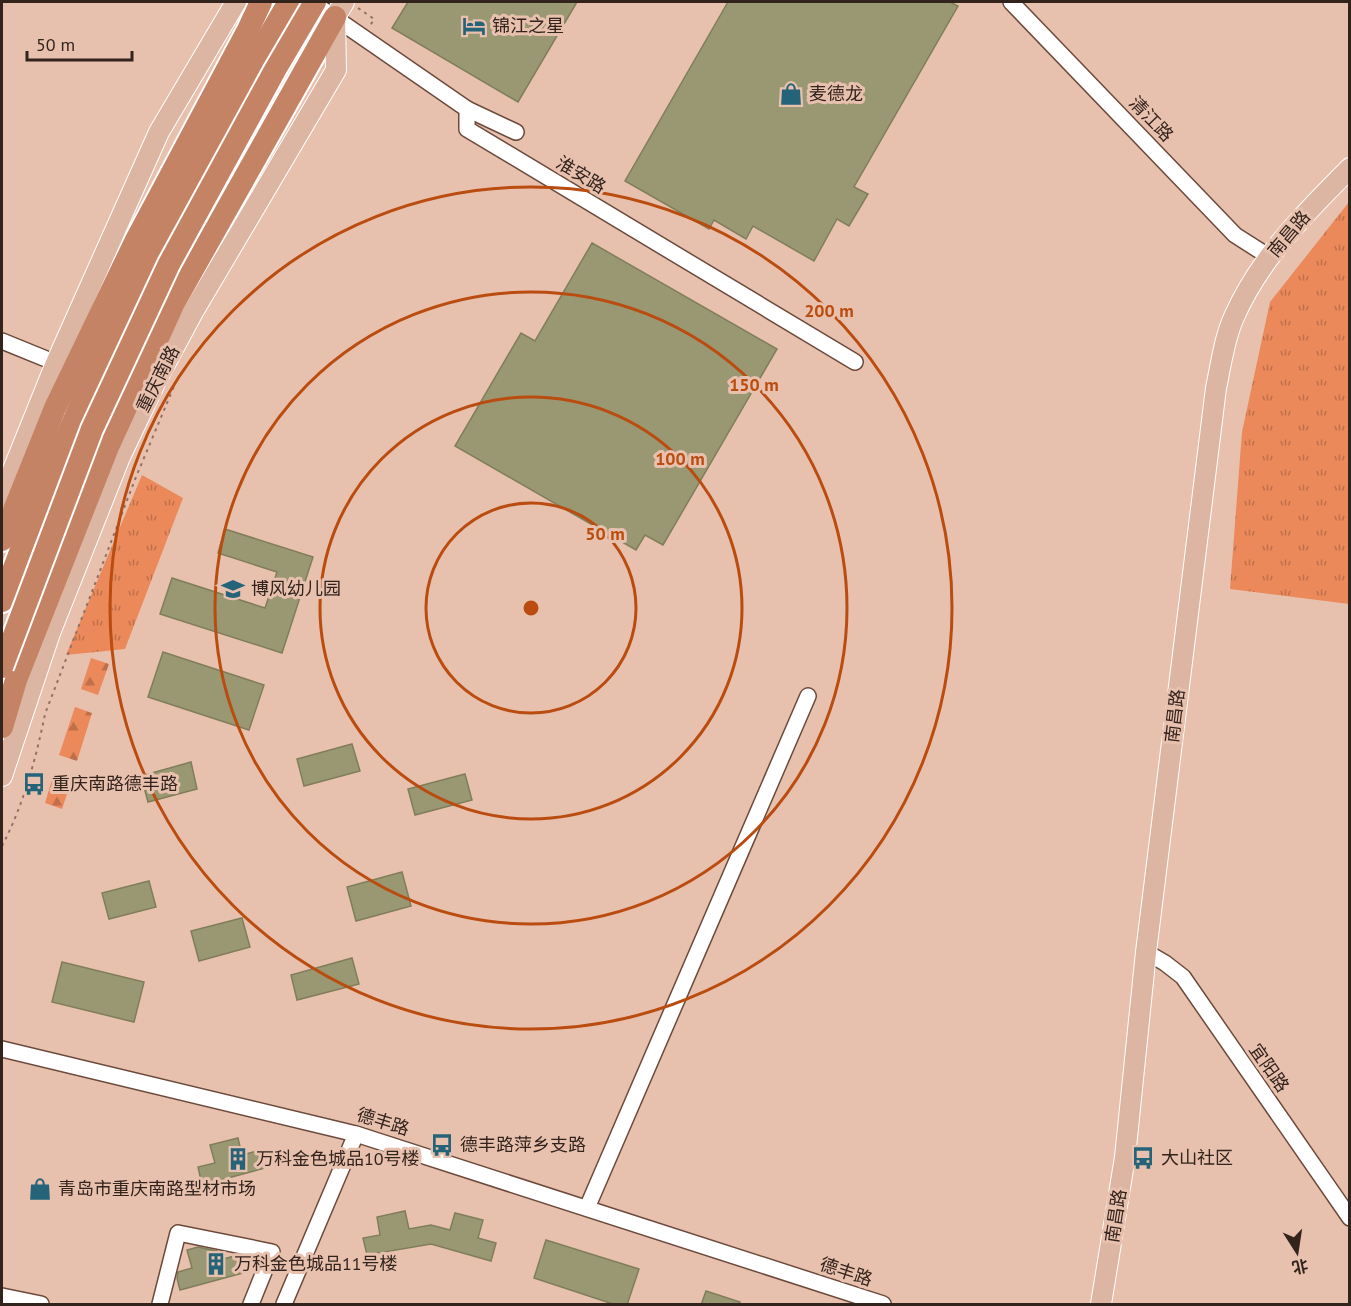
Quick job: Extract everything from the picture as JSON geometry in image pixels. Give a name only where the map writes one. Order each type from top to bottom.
[{"type":"highway","points":[[2,540],[55,408],[135,242],[261,2]]},
{"type":"highway","points":[[2,601],[72,420],[152,251],[256,57],[289,2]]},
{"type":"highway","points":[[2,667],[92,429],[169,264],[314,2]]},
{"type":"highway","points":[[2,727],[16,680],[108,447],[169,314],[344,8]]},
{"type":"main road","points":[[2,497],[56,363],[159,132],[236,2]]},
{"type":"main road","name":"重庆南路","points":[[2,776],[50,633],[120,457],[157,379],[193,312],[336,70],[344,8]]},
{"type":"main road","name":"南昌路","points":[[1101,1305],[1125,1157],[1146,952],[1216,388],[1224,350],[1234,317],[1268,256],[1293,225],[1350,168]]},
{"type":"street","points":[[314,2],[344,8],[364,37],[467,109],[516,132]]},
{"type":"street","name":"清江路","points":[[1011,2],[1235,235],[1268,256]]},
{"type":"street","name":"淮安路","points":[[467,109],[467,129],[855,363]]},
{"type":"street","points":[[2,341],[56,363]]},
{"type":"street","points":[[587,1208],[808,696]]},
{"type":"street","name":"宜阳路","points":[[1146,952],[1165,963],[1182,977],[1350,1218]]},
{"type":"street","name":"德丰路","points":[[2,1049],[356,1134],[883,1305]]},
{"type":"street","points":[[284,1305],[356,1134]]},
{"type":"street","points":[[160,1305],[178,1233],[272,1252],[251,1305]]},
{"type":"street","points":[[2,1296],[41,1305]]},
{"type":"path","points":[[344,8],[374,19],[364,37]]},
{"type":"path","points":[[2,846],[11,829],[34,759],[45,714],[136,477],[175,383]]},
{"type":"green space","points":[[1349,202],[1349,604],[1230,589],[1242,432],[1270,302]]},
{"type":"green space","points":[[142,475],[183,498],[125,649],[66,655]]},
{"type":"green space","points":[[91,658],[109,664],[98,695],[81,689]]},
{"type":"green space","points":[[75,707],[92,713],[77,761],[59,755]]},
{"type":"green space","points":[[54,773],[72,779],[62,809],[45,803]]},
{"type":"building","points":[[408,2],[577,2],[518,102],[392,28]]},
{"type":"building","name":"麦德龙","points":[[728,2],[950,2],[958,6],[854,187],[868,194],[849,226],[837,219],[814,261],[753,226],[746,239],[714,220],[709,229],[625,181]]},
{"type":"building","points":[[592,243],[777,349],[663,545],[645,535],[636,550],[455,446],[521,333],[535,341]]},
{"type":"building","points":[[225,529],[313,557],[282,653],[160,614],[172,578],[265,608],[277,572],[218,553]]},
{"type":"building","points":[[163,652],[264,685],[249,730],[148,697]]},
{"type":"building","points":[[352,744],[360,771],[304,786],[297,759]]},
{"type":"building","points":[[191,762],[197,789],[148,802],[141,776]]},
{"type":"building","points":[[465,774],[472,800],[415,815],[408,789]]},
{"type":"building","points":[[402,872],[411,906],[356,921],[347,887]]},
{"type":"building","points":[[149,881],[156,907],[109,919],[102,893]]},
{"type":"building","points":[[242,918],[250,947],[199,961],[191,931]]},
{"type":"building","points":[[352,958],[359,984],[297,1000],[291,975]]},
{"type":"building","points":[[62,962],[144,982],[134,1022],[52,1002]]},
{"type":"building","name":"万科金色城品10号楼","points":[[238,1138],[242,1155],[261,1150],[265,1168],[202,1185],[198,1167],[215,1163],[210,1145]]},
{"type":"building","points":[[405,1211],[409,1229],[431,1225],[450,1230],[455,1213],[483,1220],[478,1238],[496,1243],[491,1261],[431,1244],[367,1255],[363,1238],[380,1235],[377,1217]]},
{"type":"building","points":[[546,1240],[639,1269],[627,1305],[616,1305],[534,1278]]},
{"type":"building","name":"万科金色城品11号楼","points":[[198,1247],[217,1251],[220,1260],[238,1255],[243,1273],[180,1290],[178,1272],[192,1268],[187,1250]]},
{"type":"building","points":[[706,1291],[740,1302],[740,1305],[701,1305]]},
{"type":"place","name":"锦江之星","points":[[474,26]]},
{"type":"place","name":"麦德龙","points":[[791,94]]},
{"type":"place","name":"博风幼儿园","points":[[233,589]]},
{"type":"place","name":"重庆南路德丰路","points":[[34,784]]},
{"type":"place","name":"德丰路萍乡支路","points":[[442,1145]]},
{"type":"place","name":"大山社区","points":[[1143,1158]]},
{"type":"place","name":"万科金色城品10号楼","points":[[238,1159]]},
{"type":"place","name":"青岛市重庆南路型材市场","points":[[40,1189]]},
{"type":"place","name":"万科金色城品11号楼","points":[[216,1264]]}]
